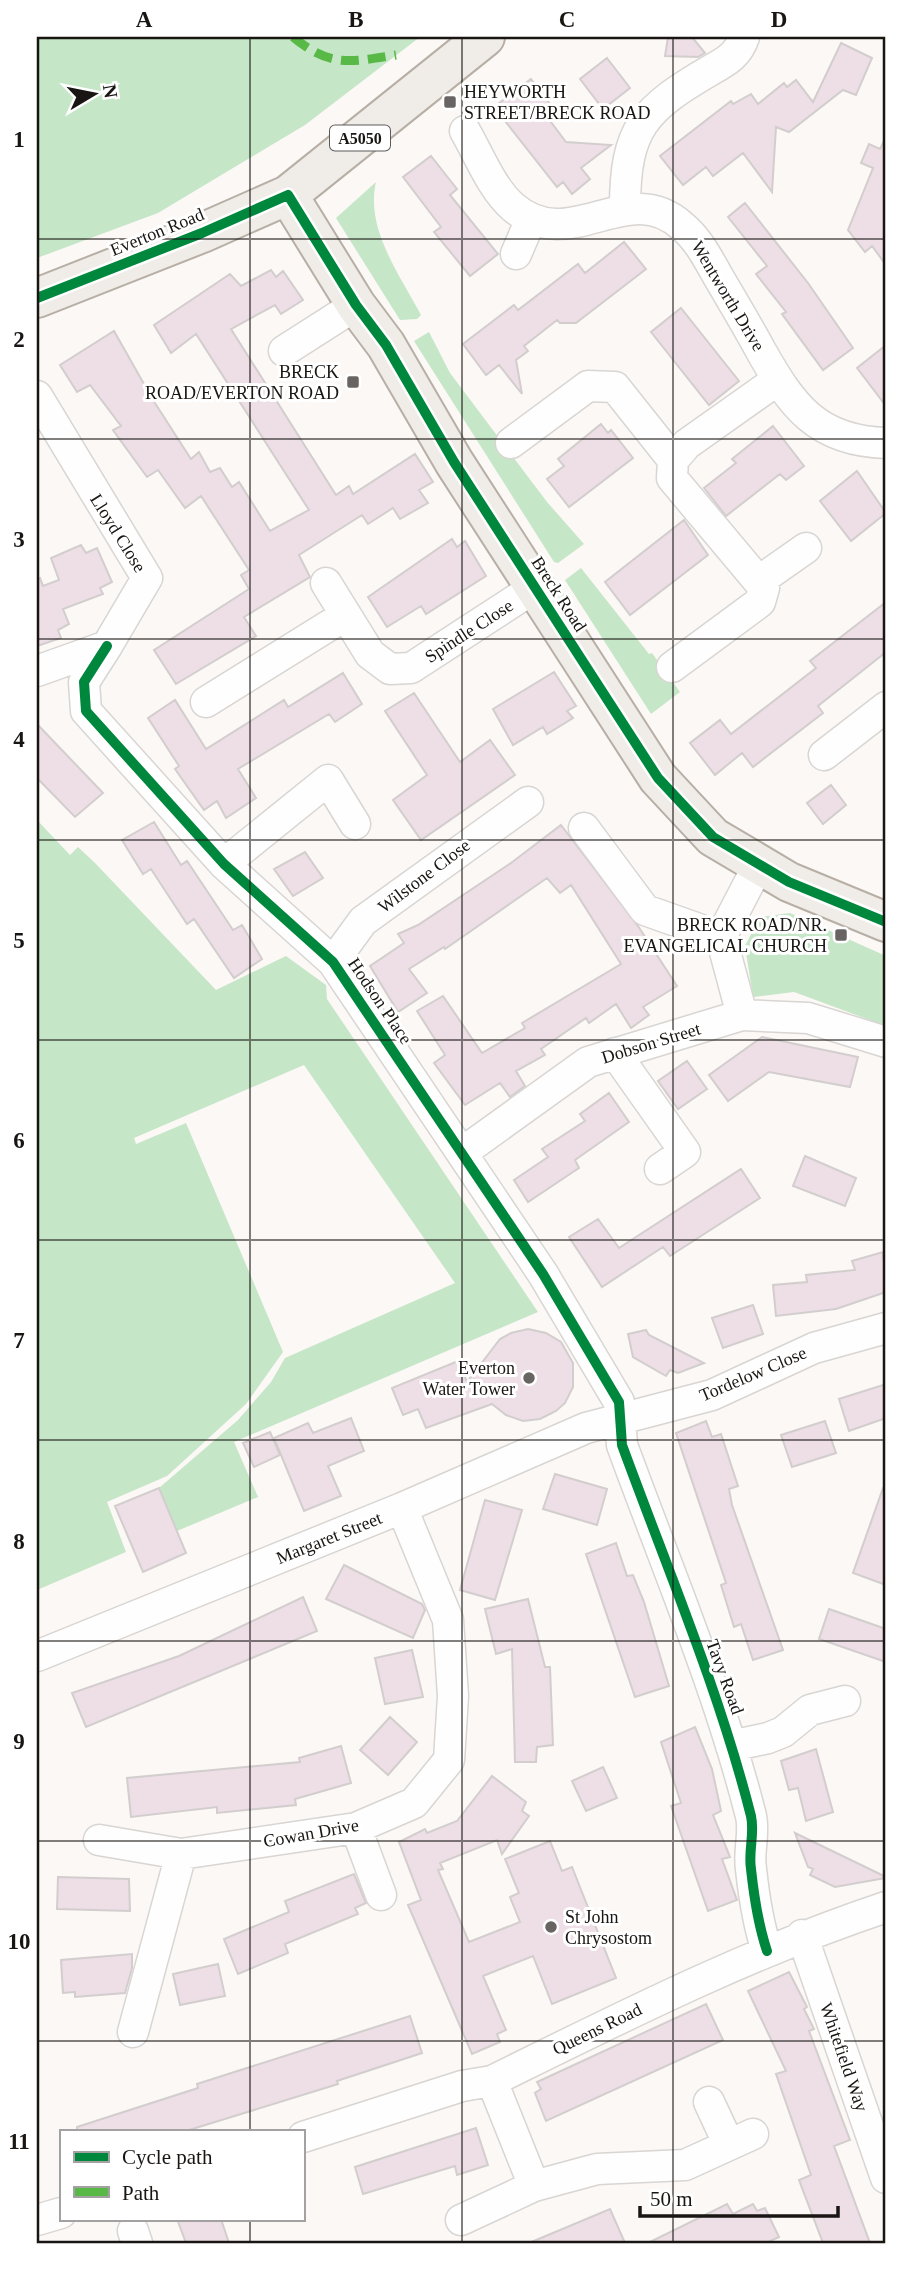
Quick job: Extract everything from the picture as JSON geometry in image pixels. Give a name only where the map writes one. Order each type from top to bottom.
[{"type":"main road","name":"Everton Road","points":[[37,298],[202,233],[288,195],[485,37]]},
{"type":"main road","name":"Breck Road","points":[[288,195],[356,305],[386,345],[453,462],[659,778],[713,837],[789,882],[886,922]]},
{"type":"street","points":[[625,208],[630,151],[648,114],[674,92],[732,58],[744,37]]},
{"type":"street","points":[[465,131],[512,206],[531,219],[516,254]]},
{"type":"street","name":"Wentworth Drive","points":[[531,219],[566,226],[625,208],[662,214],[694,236],[776,381],[793,404],[825,427],[863,441],[886,443]]},
{"type":"street","points":[[284,351],[356,305]]},
{"type":"street","points":[[672,667],[760,602],[764,588],[672,478],[673,460],[687,444],[776,381]]},
{"type":"street","points":[[512,443],[588,386],[603,385],[615,387],[673,460]]},
{"type":"street","name":"Lloyd Close","points":[[37,396],[45,432],[146,578],[107,646]]},
{"type":"street","points":[[759,581],[806,548]]},
{"type":"street","name":"Spindle Close","points":[[326,583],[370,654],[390,669],[411,668],[534,588]]},
{"type":"street","points":[[206,702],[346,614]]},
{"type":"street","points":[[37,671],[107,646]]},
{"type":"street","name":"Hodson Place","points":[[107,646],[84,682],[86,711],[224,864],[333,962],[543,1274],[619,1402],[620,1419]]},
{"type":"street","points":[[824,755],[886,707]]},
{"type":"street","points":[[224,864],[328,780],[355,824]]},
{"type":"street","name":"Wilstone Close","points":[[333,962],[363,922],[528,802]]},
{"type":"street","points":[[584,828],[645,910],[721,937]]},
{"type":"street","points":[[742,1015],[721,937],[759,864]]},
{"type":"street","name":"Dobson Street","points":[[463,1152],[588,1062],[742,1015],[808,1018],[886,1042]]},
{"type":"street","points":[[615,1054],[694,1145],[660,1169]]},
{"type":"street","name":"Tordelow Close","points":[[620,1419],[712,1395],[814,1348],[886,1328]]},
{"type":"street","name":"Margaret Street","points":[[37,1656],[402,1508],[586,1428],[620,1419]]},
{"type":"street","name":"Tavy Road","points":[[620,1419],[622,1445],[732,1746],[752,1820],[750,1868],[757,1893],[755,1912],[767,1951]]},
{"type":"street","name":"Cowan Drive","points":[[99,1840],[181,1854],[356,1828],[414,1802],[449,1760],[453,1696],[448,1620],[402,1508]]},
{"type":"street","points":[[732,1746],[768,1738],[783,1732],[810,1710],[845,1701]]},
{"type":"street","points":[[356,1828],[382,1895]]},
{"type":"street","points":[[133,2032],[181,1854]]},
{"type":"street","name":"Queens Road","points":[[304,2137],[462,2087],[492,2081],[688,1985],[802,1935],[886,1907]]},
{"type":"street","name":"Whitefield Way","points":[[802,1935],[886,2178]]},
{"type":"street","points":[[492,2081],[534,2186]]},
{"type":"street","points":[[461,2220],[534,2186],[597,2169],[685,2165],[741,2139],[709,2102]]},
{"type":"street","points":[[37,2220],[60,2213]]},
{"type":"green space","points":[[37,37],[420,37],[305,125],[158,213],[37,258]]},
{"type":"green space","points":[[376,182],[375,217],[380,234],[421,315],[417,319],[400,320],[336,218]]},
{"type":"green space","points":[[429,332],[450,373],[547,502],[584,544],[558,563],[554,562],[414,341]]},
{"type":"green space","points":[[581,568],[649,654],[652,653],[680,692],[651,714],[565,580]]},
{"type":"green space","points":[[37,820],[70,855],[78,847],[95,863],[216,990],[286,956],[326,985],[327,999],[538,1312],[234,1442],[258,1497],[177,1531],[159,1488],[238,1420],[271,1382],[285,1358],[455,1283],[304,1065],[134,1138],[136,1144],[186,1123],[283,1352],[246,1404],[167,1476],[107,1502],[126,1552],[37,1590]]},
{"type":"green space","points":[[790,913],[886,956],[886,1026],[794,992],[753,997],[745,946],[760,917]]},
{"type":"building","points":[[668,37],[692,37],[705,53],[698,57],[665,56]]},
{"type":"building","points":[[841,43],[872,58],[856,95],[843,90],[789,132],[776,127],[772,192],[743,153],[713,176],[706,167],[683,185],[660,156],[731,101],[733,104],[751,94],[758,104],[784,83],[787,87],[796,80],[813,102]]},
{"type":"building","points":[[607,58],[630,88],[603,109],[580,79]]},
{"type":"building","points":[[531,79],[556,112],[548,118],[566,142],[611,145],[581,168],[590,179],[572,194],[563,182],[557,187],[494,107]]},
{"type":"building","points":[[886,137],[886,265],[872,246],[865,252],[848,230],[873,168],[861,163],[869,144],[880,149]]},
{"type":"building","points":[[431,156],[457,189],[450,195],[498,254],[470,276],[434,232],[441,227],[403,177]]},
{"type":"building","points":[[745,203],[808,283],[853,348],[823,370],[782,314],[786,312],[756,274],[767,266],[728,217]]},
{"type":"building","points":[[624,242],[646,269],[576,323],[560,323],[557,320],[524,346],[528,351],[516,360],[522,394],[499,365],[486,375],[463,344],[514,305],[518,310],[578,264],[585,273]]},
{"type":"building","points":[[271,270],[276,277],[283,271],[303,300],[281,314],[275,305],[231,329],[336,495],[349,486],[353,494],[415,454],[433,482],[419,490],[428,503],[400,519],[393,508],[368,524],[362,515],[299,555],[310,577],[244,617],[256,636],[176,684],[154,650],[249,589],[241,575],[249,570],[201,496],[185,508],[158,470],[147,477],[113,430],[121,426],[90,385],[77,392],[60,365],[114,331],[153,400],[191,459],[199,452],[210,472],[220,468],[232,487],[239,482],[270,531],[309,510],[196,334],[171,353],[154,325],[230,274],[241,286]]},
{"type":"building","points":[[681,308],[739,381],[709,405],[651,332]]},
{"type":"building","points":[[886,345],[886,406],[857,368]]},
{"type":"building","points":[[601,424],[608,433],[611,430],[633,458],[569,507],[547,479],[564,466],[558,459]]},
{"type":"building","points":[[773,426],[804,466],[786,480],[780,474],[726,516],[704,488],[736,463],[732,459]]},
{"type":"building","points":[[857,471],[886,513],[851,541],[820,501]]},
{"type":"building","points":[[684,520],[708,555],[630,615],[605,582]]},
{"type":"building","points":[[452,539],[457,547],[465,541],[486,576],[426,614],[421,606],[387,627],[368,597]]},
{"type":"building","points":[[81,545],[86,553],[97,548],[112,582],[100,588],[103,594],[63,609],[69,624],[58,630],[61,638],[37,646],[37,579],[40,578],[43,586],[59,580],[51,558]]},
{"type":"building","points":[[886,602],[886,652],[818,706],[823,713],[753,767],[742,753],[715,775],[690,743],[720,720],[731,734],[816,668],[810,661]]},
{"type":"building","points":[[554,672],[576,706],[567,711],[573,718],[547,734],[543,727],[513,745],[493,709]]},
{"type":"building","points":[[343,673],[362,704],[335,722],[329,714],[238,769],[256,798],[226,818],[217,801],[204,810],[175,769],[179,766],[148,718],[175,700],[206,749],[284,700],[288,707]]},
{"type":"building","points":[[414,693],[460,762],[490,740],[515,775],[421,840],[393,800],[427,775],[385,711]]},
{"type":"building","points":[[37,724],[103,793],[75,817],[37,778]]},
{"type":"building","points":[[831,785],[846,805],[823,824],[807,803]]},
{"type":"building","points":[[154,822],[181,865],[187,861],[233,930],[242,925],[262,959],[234,978],[194,919],[187,924],[151,869],[143,874],[122,840]]},
{"type":"building","points":[[561,825],[638,926],[677,986],[643,1007],[649,1015],[631,1028],[616,1004],[589,1023],[586,1018],[541,1049],[545,1055],[516,1071],[525,1086],[510,1097],[500,1083],[465,1105],[434,1063],[445,1055],[417,1011],[443,996],[482,1053],[525,1028],[522,1023],[621,964],[571,885],[560,893],[547,878],[445,949],[444,947],[409,969],[427,993],[398,1012],[370,966],[404,943],[398,934],[418,925],[511,863]]},
{"type":"building","points":[[305,852],[323,878],[293,896],[274,869]]},
{"type":"building","points":[[762,1037],[858,1057],[850,1087],[769,1072],[728,1101],[709,1075]]},
{"type":"building","points":[[687,1061],[707,1089],[678,1109],[658,1081]]},
{"type":"building","points":[[609,1093],[629,1122],[575,1160],[579,1168],[528,1202],[514,1180],[548,1157],[542,1149],[585,1121],[580,1114]]},
{"type":"building","points":[[805,1156],[856,1178],[845,1206],[793,1186]]},
{"type":"building","points":[[741,1169],[760,1198],[670,1256],[663,1247],[602,1287],[569,1237],[598,1219],[619,1248]]},
{"type":"building","points":[[883,1252],[883,1258],[886,1257],[886,1292],[836,1309],[776,1316],[773,1285],[807,1282],[806,1275],[855,1270],[852,1261]]},
{"type":"building","points":[[753,1305],[763,1334],[723,1348],[712,1318]]},
{"type":"building","name":"Everton Water Tower","points":[[528,1329],[546,1333],[561,1342],[573,1363],[573,1387],[565,1403],[556,1411],[540,1419],[523,1421],[506,1415],[492,1404],[426,1428],[418,1409],[403,1415],[392,1388],[458,1361],[467,1382],[500,1339]]},
{"type":"building","points":[[646,1330],[649,1335],[704,1363],[678,1373],[670,1370],[666,1376],[633,1357],[628,1334]]},
{"type":"building","points":[[886,1384],[886,1418],[849,1431],[839,1399]]},
{"type":"building","points":[[351,1418],[364,1451],[328,1466],[341,1496],[304,1511],[274,1438],[308,1423],[313,1433]]},
{"type":"building","points":[[706,1421],[712,1437],[721,1434],[738,1486],[729,1489],[732,1505],[783,1650],[753,1660],[741,1624],[734,1627],[721,1585],[726,1583],[676,1433]]},
{"type":"building","points":[[825,1421],[836,1453],[792,1467],[781,1435]]},
{"type":"building","points":[[270,1432],[280,1455],[254,1467],[243,1443]]},
{"type":"building","points":[[555,1474],[607,1489],[597,1525],[543,1509]]},
{"type":"building","points":[[159,1488],[186,1553],[143,1572],[115,1506]]},
{"type":"building","points":[[883,1488],[886,1488],[886,1585],[853,1573]]},
{"type":"building","points":[[485,1500],[522,1510],[495,1600],[460,1590]]},
{"type":"building","points":[[616,1543],[627,1576],[633,1575],[644,1602],[669,1686],[635,1697],[586,1554]]},
{"type":"building","points":[[344,1565],[422,1604],[425,1610],[413,1638],[326,1599]]},
{"type":"building","points":[[303,1597],[317,1631],[86,1727],[72,1693],[179,1656]]},
{"type":"building","points":[[528,1599],[545,1667],[550,1667],[553,1745],[537,1747],[536,1762],[515,1762],[512,1649],[496,1654],[485,1609]]},
{"type":"building","points":[[829,1609],[886,1629],[886,1662],[819,1639]]},
{"type":"building","points":[[412,1650],[423,1697],[385,1704],[375,1658]]},
{"type":"building","points":[[390,1717],[417,1742],[388,1775],[360,1750]]},
{"type":"building","points":[[695,1727],[712,1769],[721,1811],[713,1815],[730,1857],[722,1859],[737,1900],[708,1911],[671,1806],[681,1803],[661,1742]]},
{"type":"building","points":[[341,1746],[351,1783],[295,1799],[296,1805],[217,1813],[217,1807],[131,1817],[127,1778],[300,1762],[299,1758]]},
{"type":"building","points":[[816,1749],[833,1812],[806,1821],[798,1788],[789,1790],[781,1761]]},
{"type":"building","points":[[603,1767],[617,1798],[586,1811],[572,1781]]},
{"type":"building","points":[[492,1776],[526,1802],[522,1811],[529,1816],[502,1854],[497,1840],[440,1863],[443,1869],[438,1870],[469,1942],[520,1922],[510,1897],[519,1893],[505,1859],[550,1841],[562,1871],[572,1867],[616,1978],[552,2004],[533,1956],[483,1976],[506,2030],[497,2034],[500,2042],[472,2054],[408,1905],[421,1900],[399,1842],[425,1829],[427,1833],[457,1821]]},
{"type":"building","points":[[795,1833],[886,1878],[835,1887],[810,1875],[813,1869],[808,1867]]},
{"type":"building","points":[[354,1874],[366,1903],[355,1908],[358,1914],[285,1944],[288,1953],[238,1974],[224,1939],[289,1912],[285,1901]]},
{"type":"building","points":[[58,1877],[129,1879],[130,1911],[57,1909]]},
{"type":"building","points":[[132,1954],[132,1968],[125,1993],[75,1997],[75,1992],[63,1993],[61,1960]]},
{"type":"building","points":[[218,1964],[225,1996],[180,2005],[173,1974]]},
{"type":"building","points":[[789,1972],[807,2007],[804,2009],[814,2029],[809,2031],[850,2140],[834,2146],[870,2243],[823,2243],[799,2180],[811,2175],[776,2074],[786,2071],[748,1991]]},
{"type":"building","points":[[706,2004],[723,2040],[546,2121],[535,2093],[541,2089],[537,2082]]},
{"type":"building","points":[[410,2016],[422,2053],[337,2081],[338,2084],[189,2130],[77,2130],[77,2127],[198,2088],[197,2084]]},
{"type":"building","points":[[476,2128],[488,2165],[457,2175],[455,2166],[363,2194],[355,2167]]},
{"type":"building","points":[[727,2204],[733,2214],[753,2204],[757,2211],[765,2208],[779,2237],[766,2243],[648,2243]]},
{"type":"building","points":[[610,2209],[625,2243],[529,2243]]},
{"type":"building","points":[[177,2220],[221,2220],[229,2243],[186,2243]]},
{"type":"marked path","points":[[293,37],[306,47],[330,58],[354,61],[396,55]]},
{"type":"cycle path","points":[[37,298],[202,233],[288,195],[356,305],[386,345],[454,462],[658,778],[713,837],[789,882],[886,922]]},
{"type":"cycle path","points":[[107,646],[84,682],[86,711],[224,864],[333,962],[543,1274],[619,1402],[622,1445],[724,1722],[751,1816],[752,1879],[767,1951]]},
{"type":"place","name":"HEYWORTH STREET/BRECK ROAD","points":[[450,102]]},
{"type":"place","name":"BRECK ROAD/EVERTON ROAD","points":[[353,382]]},
{"type":"place","name":"BRECK ROAD/NR. EVANGELICAL CHURCH","points":[[841,935]]},
{"type":"place","name":"Everton Water Tower","points":[[529,1378]]},
{"type":"place","name":"St John Chrysostom","points":[[551,1927]]}]
